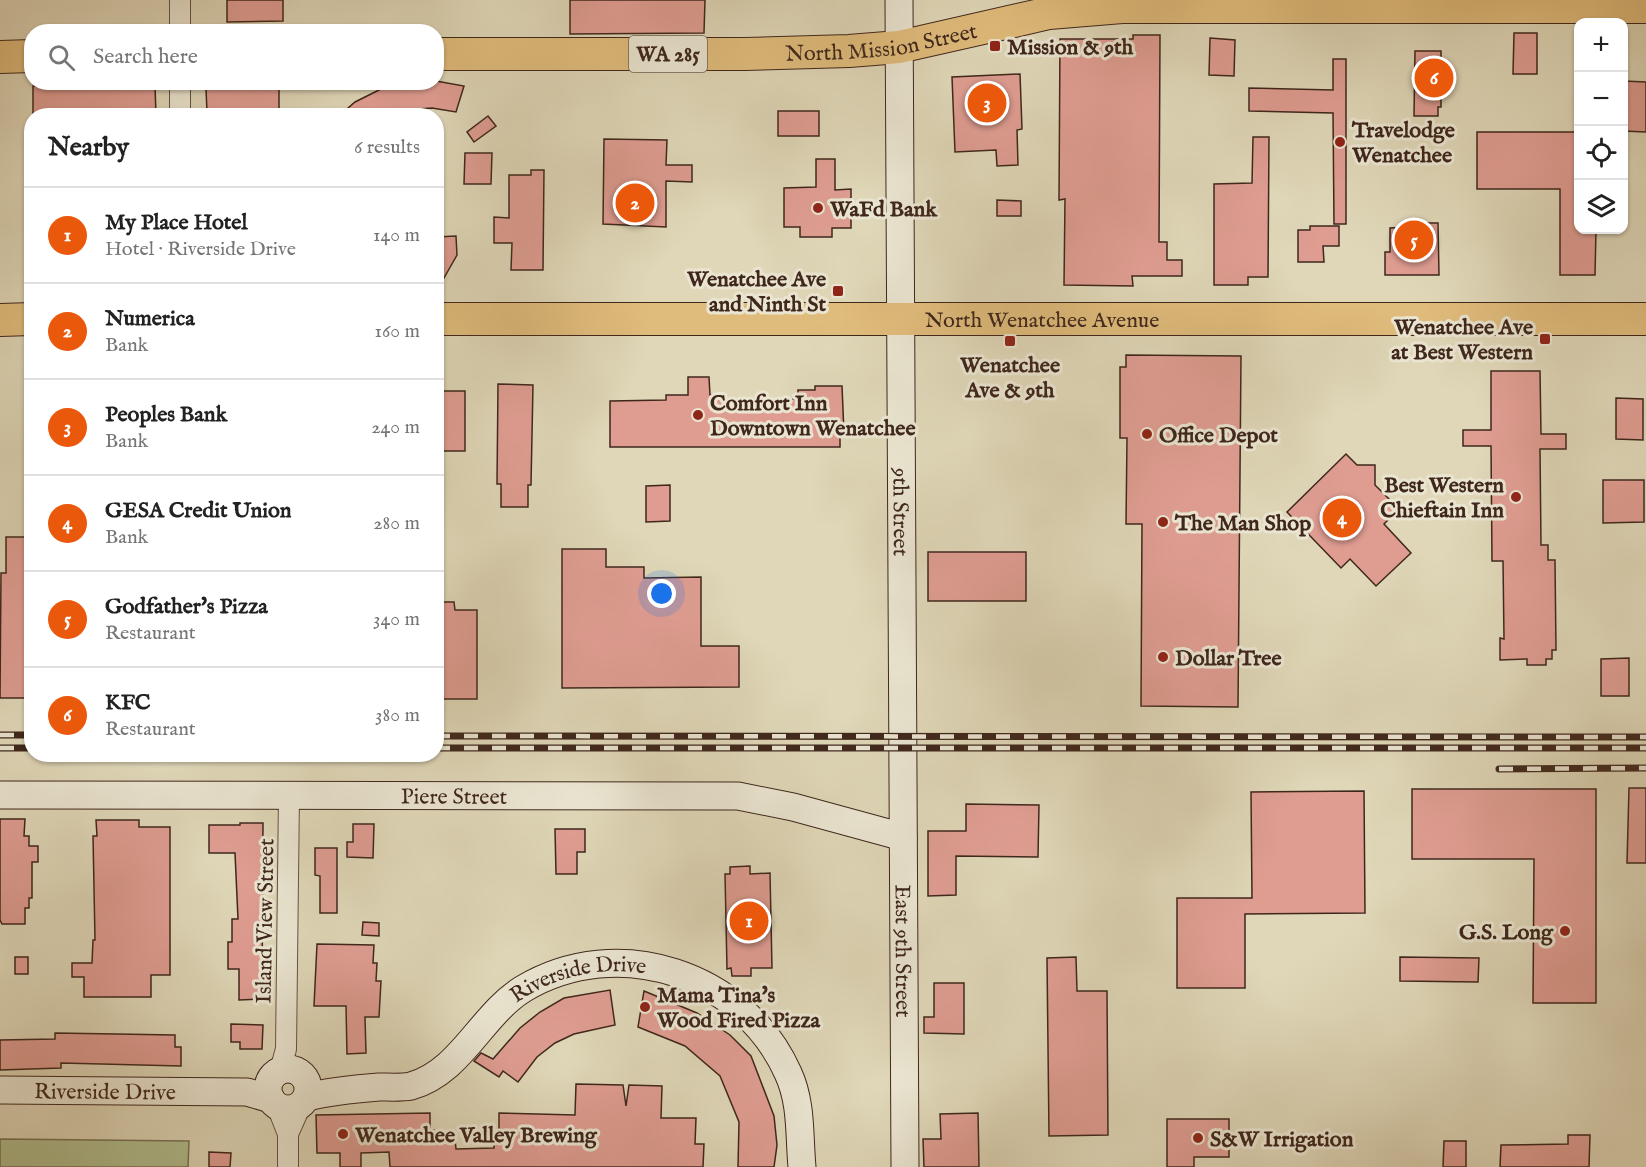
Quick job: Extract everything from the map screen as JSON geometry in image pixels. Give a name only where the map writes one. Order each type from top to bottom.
[{"type":"main road","name":"North Mission Street","points":[[444,54],[745,54],[899,47],[1049,13],[1122,7],[1646,7]]},
{"type":"main road","points":[[0,57],[24,56]]},
{"type":"main road","name":"North Wenatchee Avenue","points":[[444,319],[1646,319]]},
{"type":"main road","points":[[0,320],[24,320]]},
{"type":"street","points":[[180,0],[180,24]]},
{"type":"street","name":"9th Street","points":[[899,0],[902,736]]},
{"type":"street","points":[[180,90],[180,108]]},
{"type":"street","name":"East 9th Street","points":[[902,736],[905,1167]]},
{"type":"street","name":"Island View Street","points":[[288,1167],[284,1085],[289,794]]},
{"type":"street","name":"Piere Street","points":[[0,795],[738,796],[793,807],[903,837]]},
{"type":"street","name":"Riverside Drive","points":[[0,1090],[194,1094],[284,1085],[336,1090],[410,1086],[437,1073],[457,1057],[500,1008],[524,989],[562,972],[594,966],[652,965],[675,970],[730,999],[747,1014],[770,1042],[788,1073],[797,1100],[802,1167]]},
{"type":"green space","points":[[0,1139],[189,1141],[188,1167],[0,1167]]},
{"type":"building","points":[[227,0],[283,0],[283,21],[227,22]]},
{"type":"building","points":[[570,0],[705,0],[704,33],[570,34]]},
{"type":"building","points":[[1514,33],[1537,33],[1537,74],[1513,74]]},
{"type":"building","points":[[1133,35],[1160,35],[1159,242],[1167,242],[1167,260],[1182,260],[1182,276],[1132,276],[1133,286],[1064,285],[1065,199],[1059,200],[1060,39],[1133,39]]},
{"type":"building","points":[[1210,38],[1235,40],[1234,76],[1209,75]]},
{"type":"building","points":[[1415,51],[1441,51],[1441,70],[1454,70],[1454,86],[1441,86],[1441,107],[1438,107],[1438,116],[1414,116]]},
{"type":"building","points":[[1333,59],[1346,59],[1346,224],[1334,224],[1333,113],[1249,111],[1249,88],[1333,90]]},
{"type":"building","points":[[1020,74],[1022,129],[1017,130],[1018,165],[997,166],[996,150],[955,152],[952,77]]},
{"type":"building","points":[[1628,81],[1646,82],[1646,132],[1628,131]]},
{"type":"building","points":[[444,82],[464,86],[456,112],[444,110],[444,108],[348,108],[379,90],[444,90]]},
{"type":"building","points":[[33,90],[155,90],[156,108],[33,108]]},
{"type":"building","points":[[206,90],[279,90],[279,108],[207,108]]},
{"type":"building","points":[[778,111],[819,111],[819,136],[778,136]]},
{"type":"building","points":[[488,116],[496,126],[474,142],[467,132]]},
{"type":"building","points":[[1477,132],[1574,132],[1574,234],[1596,234],[1595,275],[1560,275],[1560,189],[1477,189]]},
{"type":"building","points":[[1253,137],[1269,137],[1268,277],[1248,277],[1248,285],[1214,285],[1214,184],[1252,183]]},
{"type":"building","points":[[604,139],[667,140],[666,165],[692,165],[692,182],[666,181],[666,227],[603,224]]},
{"type":"building","points":[[465,153],[492,153],[491,184],[464,184]]},
{"type":"building","name":"WaFd Bank","points":[[816,159],[835,159],[835,190],[851,189],[851,228],[832,228],[832,237],[800,237],[800,227],[784,227],[784,188],[816,187]]},
{"type":"building","points":[[531,170],[544,170],[543,270],[511,270],[512,243],[494,243],[494,217],[509,218],[509,175],[531,175]]},
{"type":"building","points":[[997,200],[1021,201],[1021,216],[997,216]]},
{"type":"building","points":[[1411,223],[1438,223],[1439,275],[1385,275],[1385,252],[1390,252],[1390,228],[1411,227]]},
{"type":"building","points":[[1310,226],[1339,226],[1339,246],[1323,246],[1324,262],[1298,262],[1298,230],[1310,230]]},
{"type":"building","points":[[456,236],[457,255],[444,278],[444,237]]},
{"type":"building","points":[[1126,355],[1241,356],[1238,707],[1141,706],[1142,524],[1126,524],[1127,438],[1120,438],[1120,367],[1126,367]]},
{"type":"building","name":"Best Western Chieftain Inn","points":[[1491,371],[1540,371],[1541,434],[1566,434],[1566,449],[1540,449],[1541,545],[1548,545],[1548,560],[1555,560],[1556,650],[1552,650],[1552,659],[1546,659],[1546,665],[1527,665],[1527,659],[1500,660],[1500,638],[1504,639],[1503,561],[1492,561],[1491,446],[1463,446],[1463,430],[1491,430]]},
{"type":"building","name":"Comfort Inn Downtown Wenatchee","points":[[688,377],[709,377],[710,395],[723,395],[723,400],[798,399],[798,390],[815,390],[815,386],[842,386],[844,433],[840,433],[840,447],[610,447],[610,401],[666,400],[666,395],[688,395]]},
{"type":"building","points":[[498,384],[533,385],[531,485],[528,485],[528,507],[501,507],[501,484],[497,484]]},
{"type":"building","points":[[444,391],[465,391],[465,451],[444,451]]},
{"type":"building","points":[[1616,398],[1643,399],[1643,440],[1616,439]]},
{"type":"building","points":[[1346,454],[1357,465],[1375,465],[1375,485],[1399,509],[1384,524],[1411,553],[1376,586],[1350,559],[1341,568],[1287,512]]},
{"type":"building","points":[[1603,480],[1644,480],[1644,522],[1603,523]]},
{"type":"building","points":[[670,485],[670,521],[646,522],[646,486]]},
{"type":"building","points":[[6,537],[24,537],[24,698],[0,698],[1,573],[6,573]]},
{"type":"building","points":[[562,549],[606,549],[606,567],[644,567],[644,578],[701,577],[701,646],[739,646],[739,687],[562,688]]},
{"type":"building","points":[[928,552],[1026,552],[1026,601],[928,601]]},
{"type":"building","points":[[444,602],[454,602],[455,610],[477,610],[477,699],[444,699]]},
{"type":"building","points":[[1629,658],[1629,696],[1601,696],[1601,659]]},
{"type":"building","points":[[1629,788],[1646,788],[1646,863],[1627,863]]},
{"type":"building","name":"G.S. Long","points":[[1412,789],[1596,789],[1596,1003],[1533,1003],[1534,859],[1412,859]]},
{"type":"building","points":[[1364,791],[1365,913],[1245,914],[1245,988],[1177,988],[1177,898],[1252,898],[1251,792]]},
{"type":"building","points":[[966,804],[1039,805],[1038,857],[956,856],[956,895],[928,896],[928,831],[966,831]]},
{"type":"building","points":[[0,819],[25,819],[24,836],[29,836],[29,846],[38,846],[38,862],[32,862],[32,898],[29,898],[29,908],[25,908],[25,924],[2,924],[0,920]]},
{"type":"building","points":[[96,820],[139,820],[139,827],[170,827],[170,975],[151,975],[151,997],[84,997],[84,977],[72,977],[72,963],[92,963],[93,940],[95,940],[93,836],[97,836]]},
{"type":"building","points":[[240,823],[263,823],[262,999],[239,1000],[239,969],[228,969],[228,942],[232,942],[232,919],[238,919],[235,853],[209,853],[209,825],[240,825]]},
{"type":"building","points":[[353,824],[374,824],[373,858],[347,857],[347,842],[353,842]]},
{"type":"building","points":[[555,829],[585,829],[585,852],[577,852],[577,874],[556,874]]},
{"type":"building","points":[[315,848],[337,848],[337,913],[320,913],[320,876],[315,875]]},
{"type":"building","points":[[750,866],[750,874],[770,873],[772,968],[751,968],[751,976],[732,976],[731,968],[727,969],[725,874],[730,874],[730,867]]},
{"type":"building","points":[[363,922],[379,923],[379,936],[362,935]]},
{"type":"building","points":[[317,944],[374,945],[373,963],[377,963],[376,981],[381,981],[379,1017],[365,1017],[366,1053],[347,1054],[346,1006],[314,1006]]},
{"type":"building","points":[[15,957],[28,957],[28,974],[15,974]]},
{"type":"building","points":[[1076,957],[1077,991],[1107,991],[1108,1135],[1049,1136],[1047,958]]},
{"type":"building","points":[[1400,957],[1479,958],[1478,982],[1400,981]]},
{"type":"building","points":[[934,983],[964,983],[964,1034],[924,1033],[924,1017],[934,1017]]},
{"type":"building","points":[[610,990],[615,1025],[574,1034],[555,1043],[537,1057],[518,1082],[503,1071],[499,1077],[474,1061],[481,1053],[493,1059],[520,1028],[540,1012],[564,998]]},
{"type":"building","points":[[644,991],[697,1013],[730,1035],[751,1056],[774,1116],[777,1145],[774,1167],[738,1167],[739,1122],[720,1076],[685,1046],[638,1027]]},
{"type":"building","points":[[231,1024],[263,1025],[262,1049],[240,1049],[240,1042],[231,1042]]},
{"type":"building","points":[[55,1033],[175,1035],[175,1047],[181,1047],[181,1066],[61,1063],[61,1068],[0,1070],[0,1040],[55,1039]]},
{"type":"building","points":[[576,1084],[623,1085],[626,1106],[629,1085],[662,1086],[661,1118],[696,1118],[695,1144],[704,1144],[703,1167],[390,1167],[389,1152],[361,1153],[361,1167],[340,1167],[340,1153],[317,1153],[316,1115],[430,1113],[430,1130],[434,1130],[434,1139],[455,1139],[456,1149],[494,1148],[494,1132],[499,1132],[499,1113],[575,1115]]},
{"type":"building","points":[[978,1113],[979,1167],[924,1167],[923,1139],[941,1139],[940,1114]]},
{"type":"building","name":"S&W Irrigation","points":[[1167,1119],[1229,1119],[1229,1157],[1194,1157],[1194,1167],[1167,1167]]},
{"type":"building","points":[[1568,1135],[1590,1135],[1589,1167],[1500,1167],[1501,1145],[1568,1144]]},
{"type":"building","points":[[1444,1141],[1466,1141],[1466,1167],[1443,1167]]},
{"type":"building","points":[[209,1152],[231,1153],[230,1167],[209,1167]]},
{"type":"railway","points":[[0,735],[24,735]]},
{"type":"railway","points":[[444,736],[1646,737]]},
{"type":"railway","points":[[0,748],[24,748]]},
{"type":"railway","points":[[444,748],[1646,748]]},
{"type":"railway","points":[[1499,769],[1646,768]]},
{"type":"place","name":"Mission & 9th","points":[[995,46]]},
{"type":"place","name":"KFC","points":[[1434,78]]},
{"type":"place","name":"Peoples Bank","points":[[987,103]]},
{"type":"place","name":"Travelodge Wenatchee","points":[[1340,142]]},
{"type":"place","name":"Numerica","points":[[635,203]]},
{"type":"place","name":"WaFd Bank","points":[[818,208]]},
{"type":"place","name":"Godfather's Pizza","points":[[1414,240]]},
{"type":"place","name":"Wenatchee Ave and Ninth St","points":[[838,291]]},
{"type":"place","name":"Wenatchee Ave at Best Western","points":[[1545,339]]},
{"type":"place","name":"Wenatchee Ave & 9th","points":[[1010,341]]},
{"type":"place","name":"Comfort Inn Downtown Wenatchee","points":[[698,415]]},
{"type":"place","name":"Office Depot","points":[[1147,434]]},
{"type":"place","name":"Best Western Chieftain Inn","points":[[1516,497]]},
{"type":"place","name":"GESA Credit Union","points":[[1342,518]]},
{"type":"place","name":"The Man Shop","points":[[1163,522]]},
{"type":"place","name":"Dollar Tree","points":[[1163,657]]},
{"type":"place","name":"My Place Hotel","points":[[749,921]]},
{"type":"place","name":"G.S. Long","points":[[1565,931]]},
{"type":"place","name":"Mama Tina's Wood Fired Pizza","points":[[645,1007]]},
{"type":"place","name":"Wenatchee Valley Brewing","points":[[343,1134]]},
{"type":"place","name":"S&W Irrigation","points":[[1198,1138]]}]
